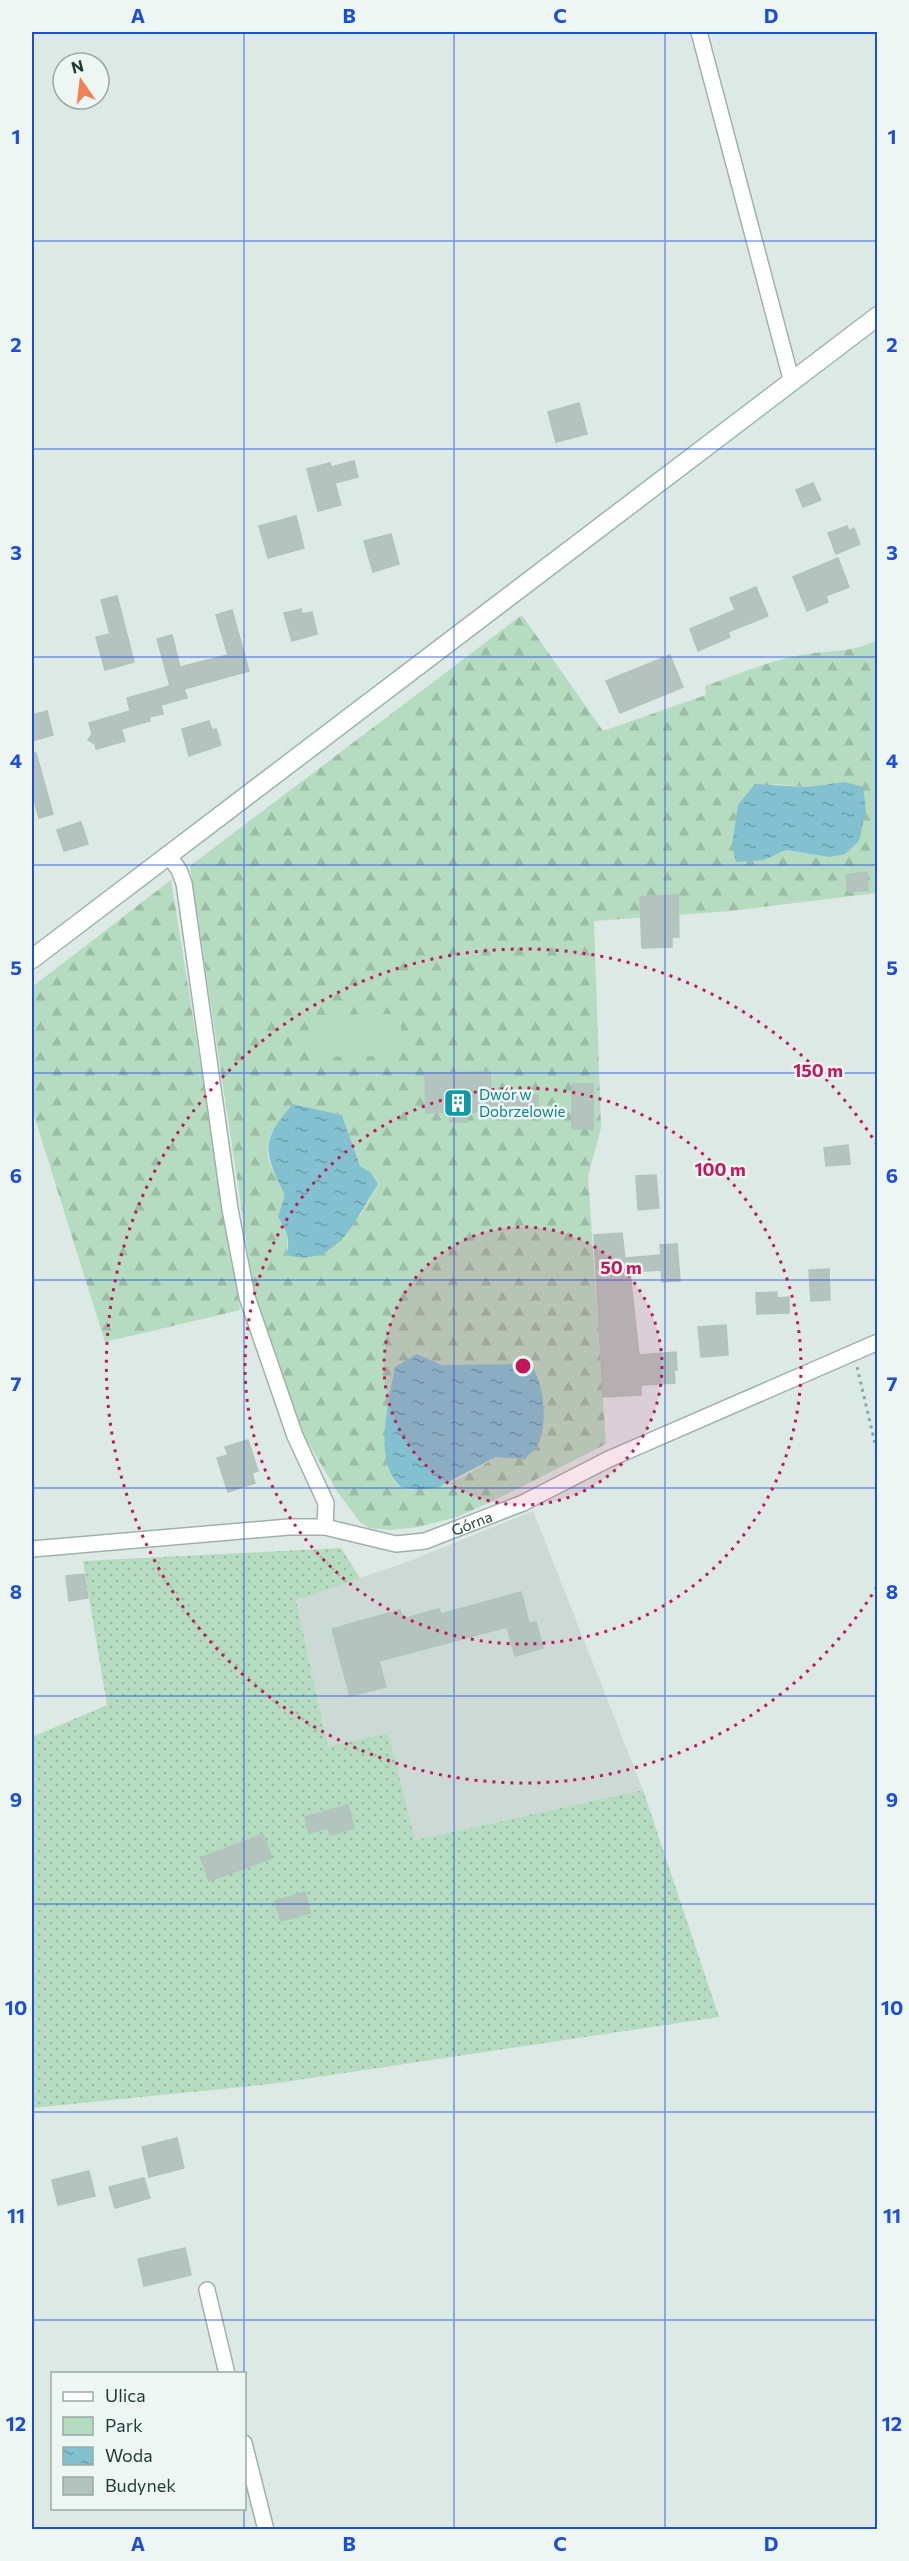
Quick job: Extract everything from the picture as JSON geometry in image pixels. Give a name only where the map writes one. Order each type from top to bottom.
[{"type":"main road","points":[[32,959],[791,379],[878,316]]},
{"type":"street","points":[[699,32],[791,379]]},
{"type":"street","points":[[169,856],[179,870],[184,884],[230,1209],[247,1297],[295,1436],[327,1503],[325,1527]]},
{"type":"street","name":"Górna","points":[[32,1549],[200,1533],[325,1527],[396,1544],[424,1540],[523,1503],[609,1459],[878,1342]]},
{"type":"street","points":[[207,2290],[227,2372]]},
{"type":"street","points":[[246,2451],[266,2529]]},
{"type":"path","points":[[854,1353],[878,1456]]},
{"type":"shaded area","points":[[533,1511],[643,1790],[414,1840],[388,1733],[328,1747],[296,1599],[402,1564]]},
{"type":"green space","points":[[522,615],[603,731],[706,695],[705,686],[764,665],[801,655],[859,647],[877,640],[877,893],[730,911],[594,921],[601,1128],[588,1176],[606,1444],[457,1517],[418,1527],[391,1530],[369,1528],[360,1522],[339,1494],[301,1431],[255,1299],[190,866]],"holes":[[[845,782],[829,857],[786,850],[764,860],[774,784],[806,787]],[[294,1104],[342,1115],[360,1166],[370,1172],[378,1184],[360,1216],[286,1255],[285,1195],[268,1156],[269,1139],[273,1130]],[[417,1354],[442,1365],[497,1457],[464,1476],[440,1486],[415,1490],[403,1488],[396,1483],[388,1459],[386,1429],[388,1402],[399,1378]]]},
{"type":"green space","points":[[171,880],[240,1310],[105,1342],[32,1109],[32,987]]},
{"type":"green space","points":[[401,1014],[401,1056],[309,1057],[308,1015]]},
{"type":"green space","points":[[341,1548],[360,1578],[296,1600],[328,1747],[388,1733],[415,1840],[643,1790],[719,2017],[271,2084],[32,2108],[32,1737],[107,1705],[83,1561]]},
{"type":"water","points":[[845,782],[863,787],[866,810],[859,841],[845,854],[829,857],[786,850],[764,860],[736,862],[732,846],[738,805],[755,784],[806,787]]},
{"type":"water","points":[[293,1104],[342,1115],[360,1166],[370,1172],[378,1184],[343,1238],[332,1248],[319,1255],[304,1257],[286,1255],[287,1235],[278,1217],[285,1195],[269,1157],[268,1148],[274,1128]]},
{"type":"water","points":[[417,1354],[442,1365],[525,1364],[533,1368],[540,1384],[544,1413],[542,1432],[536,1448],[525,1459],[496,1457],[437,1488],[419,1490],[401,1487],[392,1476],[387,1462],[385,1430],[387,1413],[395,1367]]},
{"type":"building","points":[[579,403],[587,434],[556,442],[548,412]]},
{"type":"building","points":[[354,461],[358,477],[335,483],[341,505],[318,511],[307,469],[330,463],[331,467]]},
{"type":"building","points":[[813,483],[821,500],[803,507],[796,490]]},
{"type":"building","points":[[296,516],[304,548],[268,558],[259,526]]},
{"type":"building","points":[[847,526],[849,531],[854,528],[860,544],[836,554],[828,533]]},
{"type":"building","points":[[391,534],[399,564],[373,572],[364,541]]},
{"type":"building","points":[[838,558],[849,587],[826,596],[828,602],[807,611],[793,577]]},
{"type":"building","points":[[756,587],[768,616],[728,632],[730,637],[698,651],[690,629],[735,610],[730,598]]},
{"type":"building","points":[[117,596],[134,662],[105,670],[96,637],[110,634],[101,600]]},
{"type":"building","points":[[301,609],[302,614],[312,612],[317,634],[292,641],[284,613]]},
{"type":"building","points":[[232,610],[249,671],[184,689],[187,698],[161,705],[163,714],[149,717],[150,721],[121,729],[125,741],[96,749],[95,744],[88,740],[92,734],[89,723],[130,711],[127,698],[170,686],[157,639],[172,635],[180,667],[228,655],[216,615]]},
{"type":"building","points":[[670,655],[683,687],[620,713],[606,681]]},
{"type":"building","points":[[47,711],[53,735],[32,741],[32,715]]},
{"type":"building","points":[[209,721],[212,730],[216,729],[221,745],[189,756],[182,729]]},
{"type":"building","points":[[32,753],[36,753],[53,814],[39,818],[32,793]]},
{"type":"building","points":[[81,822],[88,844],[64,851],[57,830]]},
{"type":"building","points":[[867,872],[868,890],[848,892],[846,875]]},
{"type":"building","points":[[678,895],[679,937],[672,937],[672,947],[642,948],[640,897]]},
{"type":"building","name":"Dwór w Dobrzelowie","points":[[490,1072],[491,1096],[538,1095],[538,1111],[467,1112],[467,1122],[450,1122],[450,1112],[426,1113],[425,1073]]},
{"type":"building","points":[[572,1084],[593,1084],[593,1129],[572,1129]]},
{"type":"building","points":[[848,1145],[850,1164],[826,1166],[824,1148]]},
{"type":"building","points":[[656,1175],[659,1208],[638,1210],[636,1176]]},
{"type":"building","points":[[622,1233],[625,1258],[661,1255],[660,1245],[677,1244],[680,1281],[662,1282],[661,1270],[630,1272],[639,1355],[676,1352],[677,1370],[674,1370],[675,1383],[641,1385],[641,1395],[603,1397],[594,1235]]},
{"type":"building","points":[[829,1269],[830,1300],[811,1301],[809,1270]]},
{"type":"building","points":[[777,1292],[777,1298],[789,1297],[789,1313],[757,1314],[756,1293]]},
{"type":"building","points":[[726,1325],[728,1355],[701,1357],[698,1327]]},
{"type":"building","points":[[248,1440],[258,1471],[252,1473],[255,1483],[228,1492],[217,1458],[228,1455],[225,1447]]},
{"type":"building","points":[[84,1574],[88,1598],[69,1601],[66,1576]]},
{"type":"building","points":[[521,1592],[529,1623],[536,1622],[543,1648],[515,1656],[507,1627],[379,1661],[386,1687],[350,1696],[332,1629],[400,1610],[403,1619],[439,1609],[441,1614]]},
{"type":"building","points":[[348,1805],[354,1828],[330,1835],[328,1828],[309,1833],[305,1817]]},
{"type":"building","points":[[263,1834],[272,1858],[209,1881],[201,1858]]},
{"type":"building","points":[[305,1892],[310,1913],[281,1921],[275,1901]]},
{"type":"building","points":[[177,2138],[184,2168],[149,2177],[142,2147]]},
{"type":"building","points":[[89,2171],[95,2196],[58,2205],[52,2180]]},
{"type":"building","points":[[144,2178],[150,2198],[115,2208],[109,2187]]},
{"type":"building","points":[[185,2248],[191,2275],[144,2286],[138,2259]]},
{"type":"place","name":"Dwór w Dobrzelowie","points":[[458,1103]]}]
